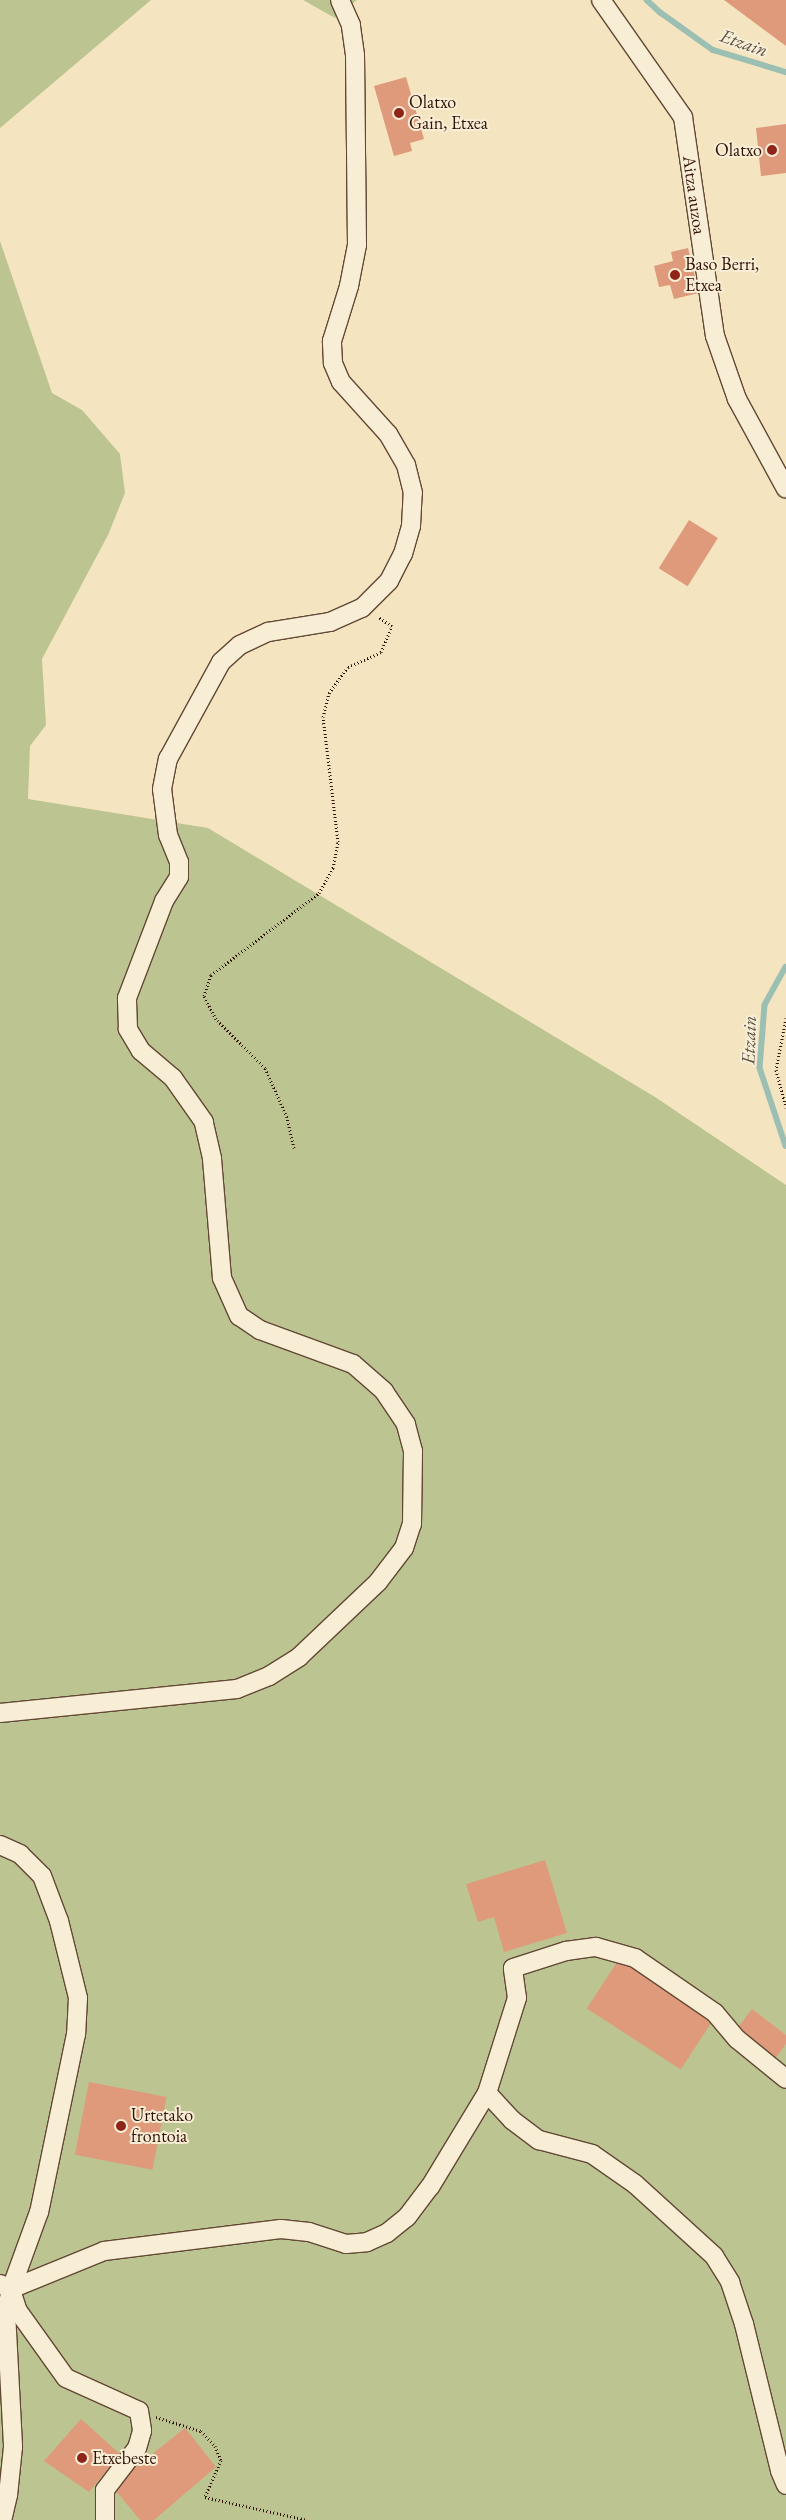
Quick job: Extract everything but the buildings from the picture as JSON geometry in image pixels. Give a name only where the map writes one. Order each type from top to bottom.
[{"type":"street","points":[[0,1712],[238,1689],[269,1676],[299,1657],[378,1582],[404,1548],[412,1524],[413,1451],[406,1424],[384,1391],[353,1364],[260,1330],[239,1316],[222,1278],[212,1158],[204,1122],[173,1078],[141,1051],[128,1030],[128,998],[164,901],[179,877],[179,862],[168,835],[162,789],[168,759],[221,662],[240,645],[268,632],[330,622],[362,608],[389,581],[404,554],[411,526],[413,493],[406,465],[388,434],[341,382],[333,363],[332,341],[349,286],[357,244],[355,55],[351,25],[340,0]]},
{"type":"street","name":"Aitza auzoa","points":[[600,0],[683,117],[715,336],[736,399],[786,490]]},
{"type":"street","points":[[0,1845],[20,1854],[42,1876],[59,1921],[78,1998],[76,2034],[39,2212],[6,2287],[13,2447],[8,2495],[2,2520]]},
{"type":"street","points":[[6,2287],[104,2251],[281,2229],[309,2232],[346,2244],[367,2242],[387,2233],[407,2217],[430,2187],[487,2093],[516,1998],[513,1968],[566,1951],[596,1947],[635,1958],[715,2014],[737,2039],[786,2079]]},
{"type":"street","points":[[487,2093],[512,2120],[540,2140],[592,2154],[636,2184],[714,2256],[730,2282],[744,2324],[780,2471],[786,2486]]},
{"type":"street","points":[[6,2287],[18,2311],[66,2378],[139,2411],[142,2431],[137,2448],[104,2490],[105,2520]]},
{"type":"path","points":[[294,1148],[287,1118],[265,1068],[216,1019],[204,996],[211,975],[319,893],[333,868],[338,842],[323,717],[329,693],[348,666],[380,652],[392,626],[362,608]]},
{"type":"path","points":[[786,1018],[776,1070],[786,1108]]},
{"type":"path","points":[[139,2411],[201,2431],[215,2446],[221,2460],[205,2497],[307,2520]]},
{"type":"green space","points":[[0,0],[151,0],[0,128]]},
{"type":"green space","points":[[303,0],[357,0],[335,18]]},
{"type":"green space","points":[[0,241],[52,393],[82,410],[120,454],[125,493],[108,535],[42,659],[46,725],[30,746],[28,799],[208,828],[655,1097],[786,1185],[786,2520],[0,2520]]},
{"type":"waterway","name":"Etzain","points":[[647,0],[660,12],[713,50],[786,72]]},
{"type":"waterway","name":"Etzain","points":[[786,967],[765,1005],[760,1068],[786,1146]]},
{"type":"place","name":"Olatxo Gain, Etxea","points":[[399,113]]},
{"type":"place","name":"Olatxo","points":[[772,150]]},
{"type":"place","name":"Baso Berri, Etxea","points":[[675,275]]},
{"type":"place","name":"Urtetako frontoia","points":[[121,2126]]},
{"type":"place","name":"Etxebeste","points":[[82,2458]]}]
